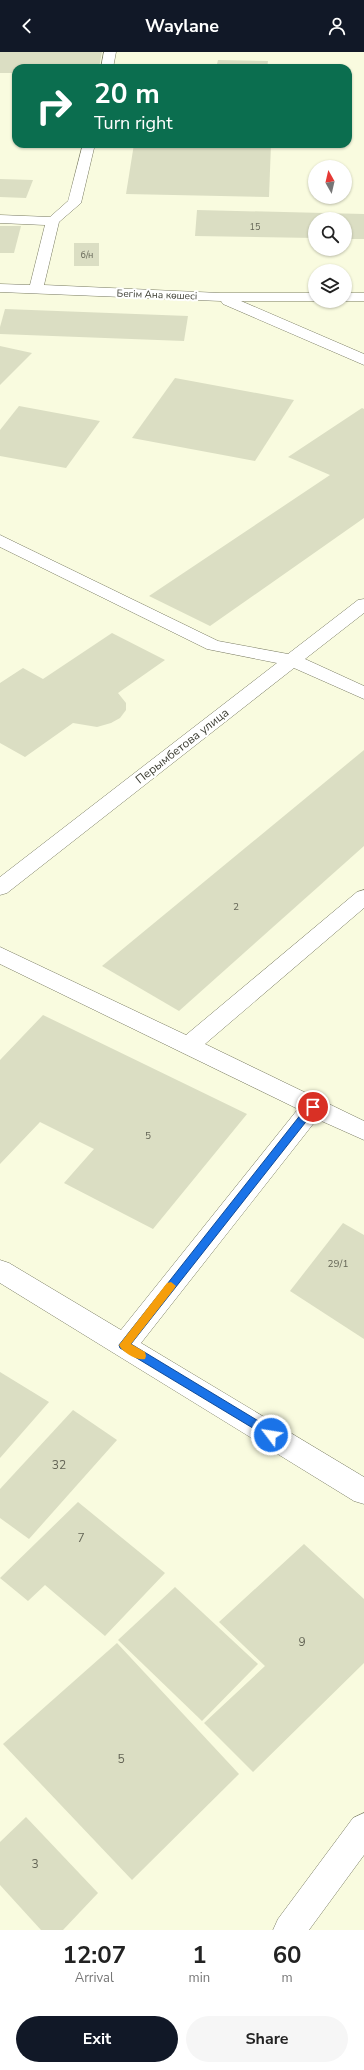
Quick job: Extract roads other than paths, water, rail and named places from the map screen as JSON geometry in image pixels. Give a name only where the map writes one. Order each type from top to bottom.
[{"type":"street","points":[[108,64],[110,52]]},
{"type":"street","points":[[36,289],[53,221],[74,203],[88,148]]},
{"type":"street","points":[[0,219],[53,221]]},
{"type":"street","name":"Бегім Ана көшесі","points":[[0,288],[220,297],[308,297]]},
{"type":"street","points":[[220,297],[364,360]]},
{"type":"street","points":[[352,297],[364,297]]},
{"type":"street","points":[[0,540],[213,645],[291,660],[364,692]]},
{"type":"street","name":"Перымбетова улица","points":[[0,888],[364,604]]},
{"type":"street","points":[[188,1046],[364,897]]},
{"type":"street","points":[[0,955],[364,1132]]},
{"type":"street","points":[[124,1345],[313,1107]]},
{"type":"street","points":[[0,1270],[364,1492]]},
{"type":"street","points":[[289,1930],[364,1829]]}]
